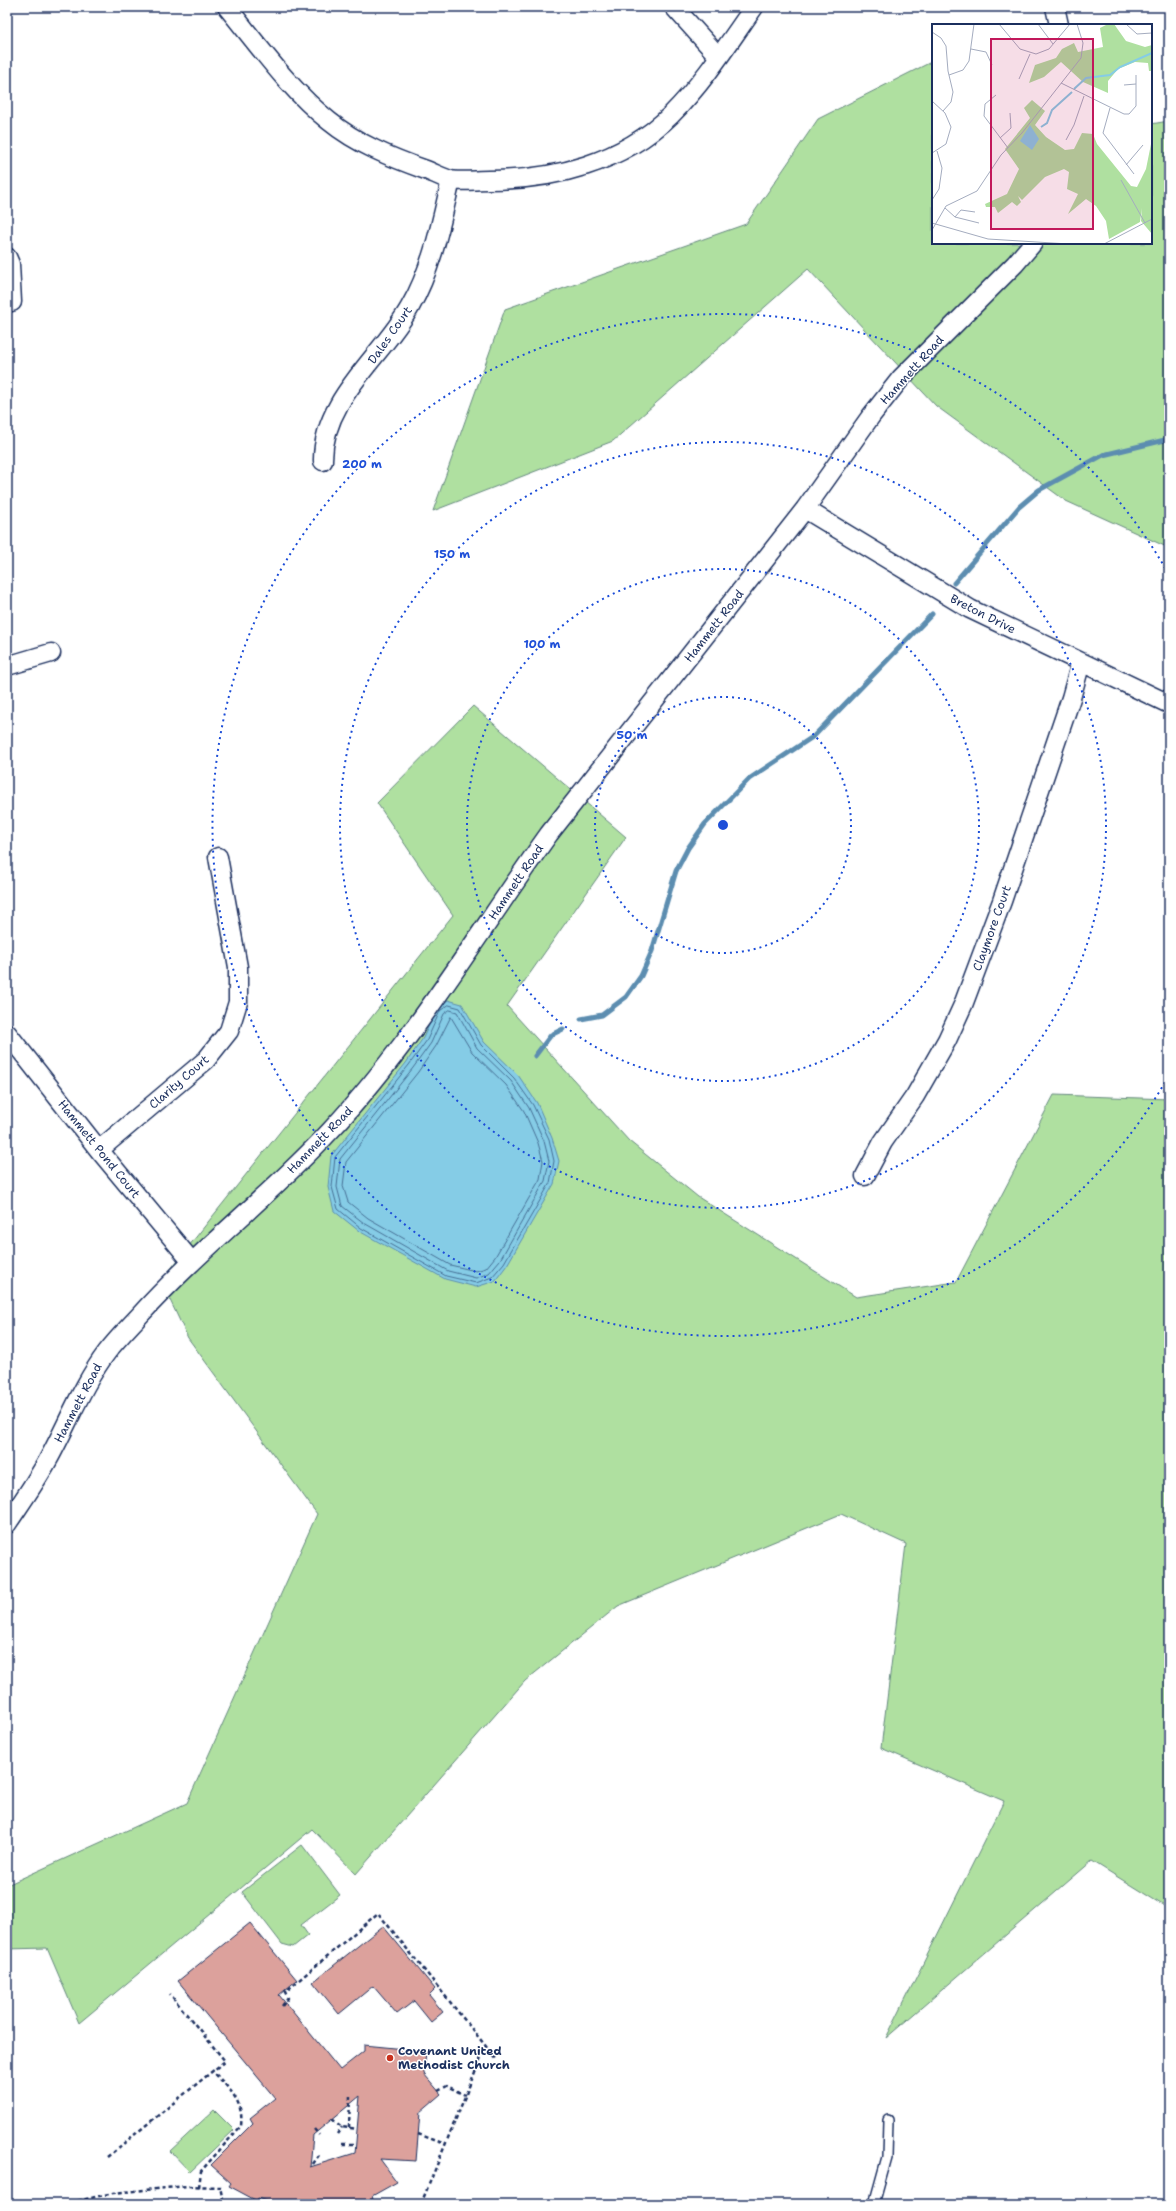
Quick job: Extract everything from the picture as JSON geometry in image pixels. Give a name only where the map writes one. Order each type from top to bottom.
[{"type":"street","points":[[227,7],[297,91],[330,122],[361,142],[400,161],[451,180],[513,180],[540,178],[572,170],[607,158],[641,138],[670,116],[695,90],[754,7]]},
{"type":"street","points":[[674,7],[719,57]]},
{"type":"street","points":[[1055,7],[1058,24]]},
{"type":"street","name":"Dales Court","points":[[323,461],[325,437],[338,408],[398,328],[421,286],[440,229],[451,180]]},
{"type":"street","name":"Hammett Road","points":[[7,1524],[48,1460],[82,1392],[105,1355],[160,1294],[192,1262],[263,1198],[330,1132],[360,1098],[459,967],[511,887],[549,834],[805,509],[871,416],[901,378],[1015,264],[1032,244]]},
{"type":"street","points":[[7,257],[10,264],[12,302]]},
{"type":"street","name":"Breton Drive","points":[[805,509],[970,609],[1169,704]]},
{"type":"street","points":[[7,666],[51,654]]},
{"type":"street","name":"Claymore Court","points":[[865,1176],[883,1142],[915,1096],[947,1040],[963,1005],[1002,901],[1071,698],[1081,662]]},
{"type":"street","name":"Clarity Court","points":[[99,1150],[206,1060],[229,1031],[238,1002],[238,967],[218,857]]},
{"type":"street","name":"Hammett Pond Court","points":[[7,1033],[99,1150],[192,1262]]},
{"type":"lane","points":[[874,2204],[887,2157],[888,2120]]},
{"type":"path","points":[[282,2006],[288,1998],[285,1992],[378,1913],[497,2060]]},
{"type":"path","points":[[107,2157],[212,2070],[225,2061],[170,1994]]},
{"type":"path","points":[[421,2204],[486,2045]]},
{"type":"path","points":[[199,2187],[201,2171],[241,2126],[242,2118],[239,2101],[212,2070]]},
{"type":"path","points":[[438,2091],[447,2086],[465,2095]]},
{"type":"path","points":[[349,2128],[350,2095]]},
{"type":"path","points":[[332,2119],[342,2127],[357,2129]]},
{"type":"path","points":[[337,2134],[342,2127]]},
{"type":"path","points":[[314,2129],[319,2135]]},
{"type":"path","points":[[418,2134],[445,2144]]},
{"type":"path","points":[[342,2144],[356,2144]]},
{"type":"path","points":[[313,2164],[320,2155]]},
{"type":"path","points":[[64,2204],[113,2193],[199,2187],[220,2187],[223,2201],[252,2204]]},
{"type":"path","points":[[381,2204],[381,2202],[390,2204]]},
{"type":"green space","points":[[932,62],[932,244],[1152,244],[1152,124],[1169,121],[1169,548],[1066,501],[936,406],[808,269],[613,441],[433,511],[505,309],[746,224],[818,119]]},
{"type":"green space","points":[[473,706],[626,837],[507,1006],[629,1141],[698,1197],[856,1297],[956,1282],[1054,1095],[1169,1099],[1169,1909],[1092,1861],[886,2038],[1004,1801],[881,1748],[906,1544],[841,1514],[618,1606],[525,1681],[356,1874],[312,1829],[79,2023],[47,1948],[7,1949],[7,1885],[187,1803],[317,1514],[188,1338],[161,1281],[453,915],[377,803]]},
{"type":"green space","points":[[302,1845],[340,1895],[301,1925],[308,1935],[293,1947],[282,1944],[242,1892]]},
{"type":"green space","points":[[214,2110],[234,2130],[190,2172],[170,2151]]},
{"type":"water","points":[[448,1000],[462,1004],[484,1042],[518,1075],[537,1103],[552,1138],[559,1161],[554,1184],[507,1265],[495,1281],[476,1287],[445,1279],[359,1231],[334,1211],[328,1187],[331,1156],[406,1063],[423,1038],[437,1008]]},
{"type":"building","name":"Covenant United Methodist Church","points":[[250,1923],[297,1980],[279,1995],[340,2070],[364,2051],[364,2045],[426,2051],[424,2074],[441,2094],[420,2112],[416,2161],[380,2159],[397,2182],[372,2196],[373,2199],[359,2204],[277,2204],[258,2198],[257,2201],[229,2186],[231,2183],[211,2165],[253,2123],[250,2118],[275,2098],[178,1981]],"holes":[[[360,2096],[355,2153],[310,2167],[313,2135]]]},
{"type":"building","points":[[383,1926],[435,1989],[429,1995],[443,2012],[431,2022],[414,2001],[397,2014],[373,1986],[339,2014],[313,1982]]},
{"type":"waterway","points":[[954,583],[1019,507],[1039,490],[1103,455],[1169,439]]},
{"type":"waterway","points":[[581,1019],[602,1015],[626,997],[641,976],[652,951],[676,871],[688,848],[705,824],[749,779],[814,736],[932,614]]},
{"type":"waterway","points":[[535,1056],[551,1035],[563,1029]]},
{"type":"place","name":"Covenant United Methodist Church","points":[[390,2058]]}]
